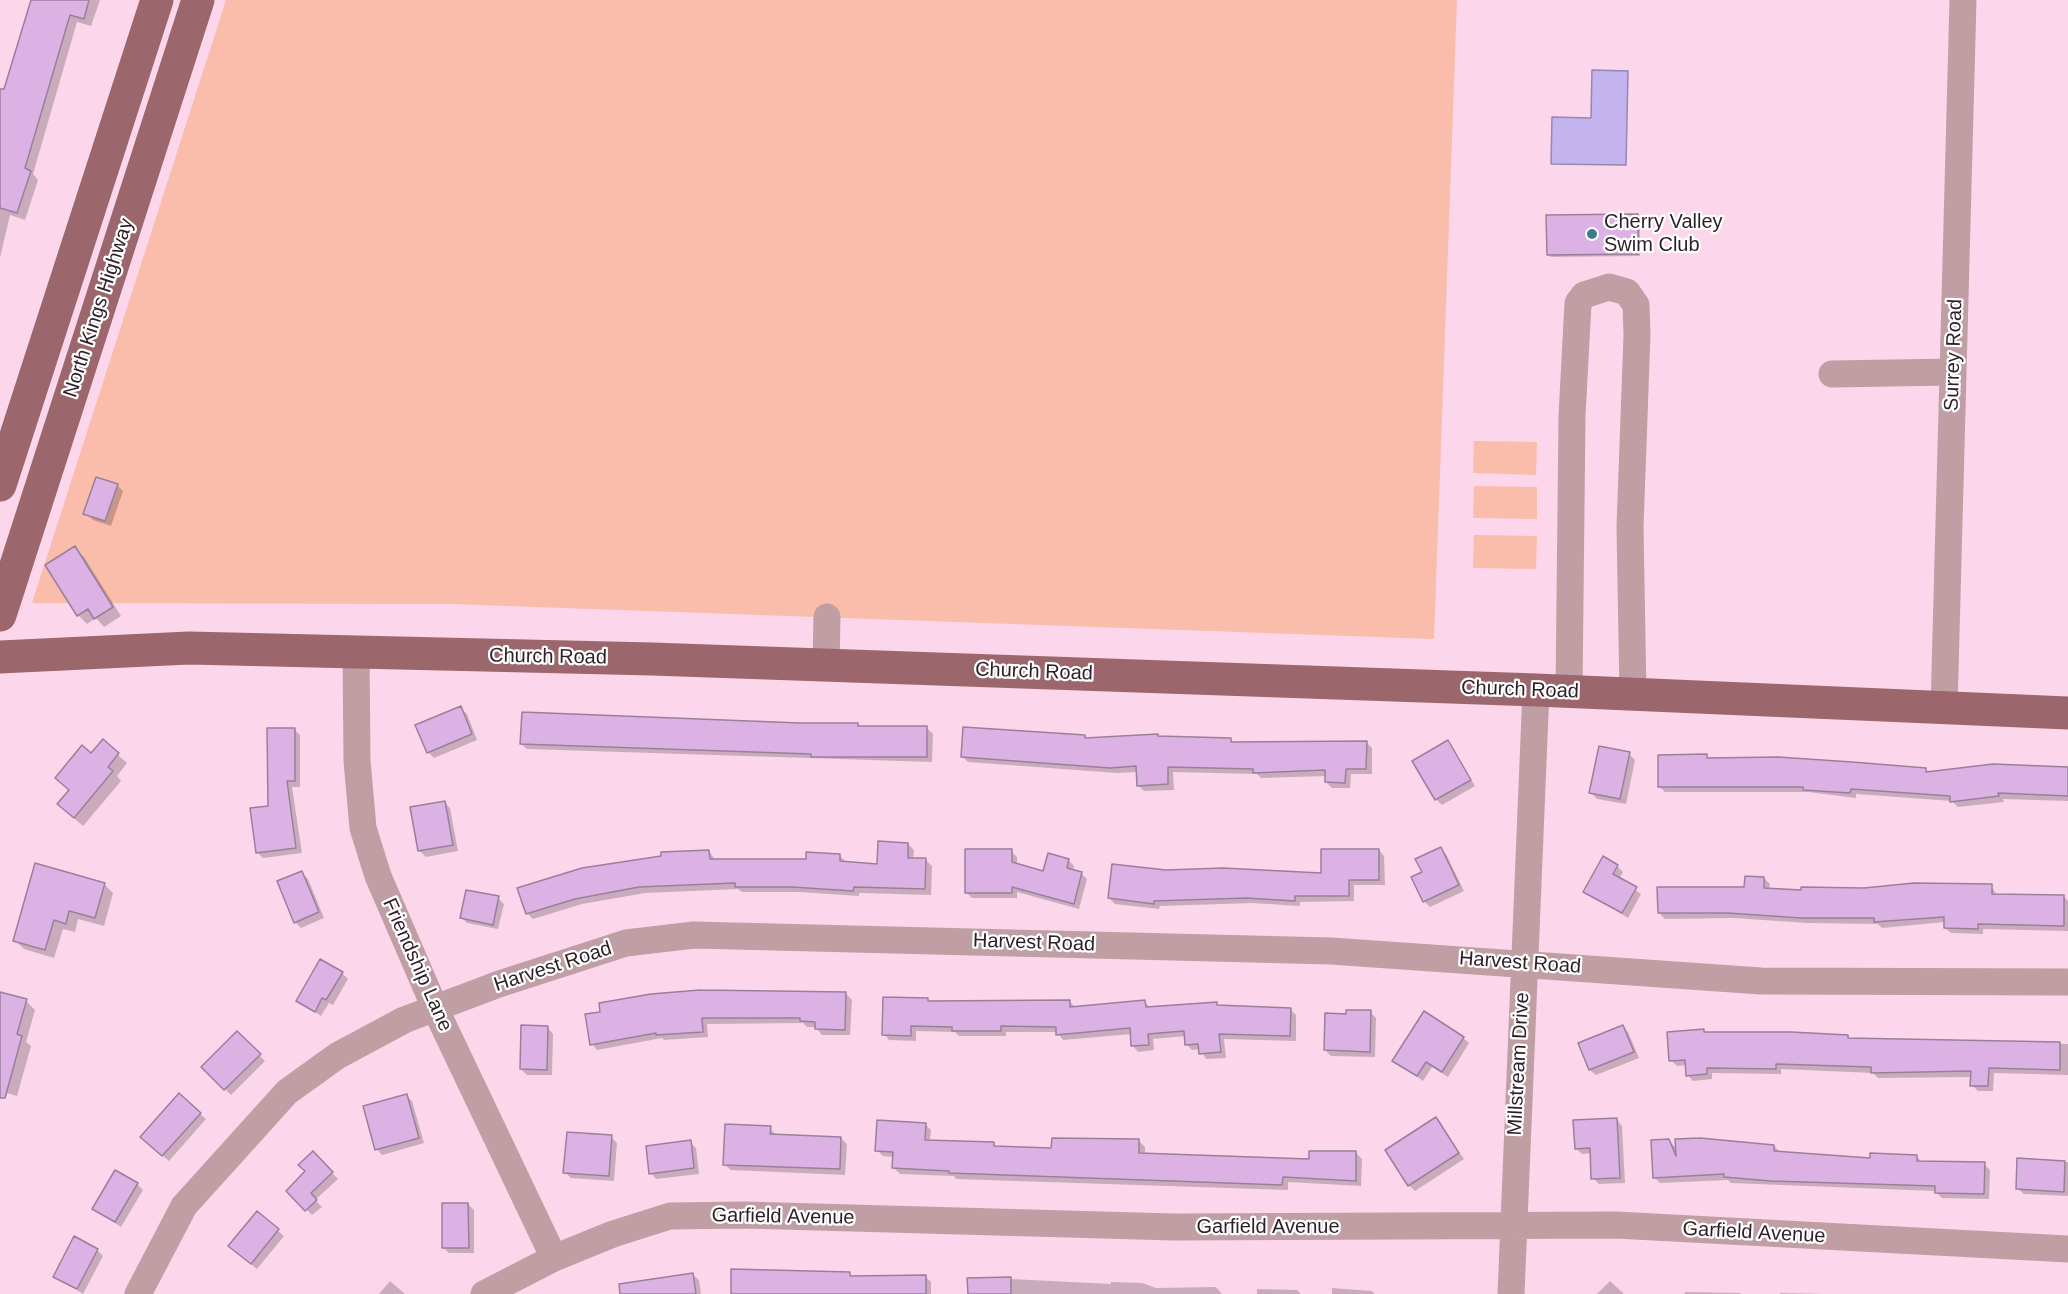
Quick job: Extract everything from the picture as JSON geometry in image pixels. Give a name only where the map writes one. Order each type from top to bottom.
[{"type":"main road","name":"North Kings Highway","points":[[0,485],[157,0]]},
{"type":"main road","name":"North Kings Highway","points":[[0,615],[198,0]]},
{"type":"main road","name":"Church Road","points":[[0,657],[189,648],[356,652],[826,665],[1536,690],[2068,713]]},
{"type":"street","name":"Surrey Road","points":[[1944,709],[1963,0]]},
{"type":"street","points":[[1569,692],[1572,416],[1578,303],[1584,295],[1609,287],[1627,292],[1636,305],[1637,335],[1630,527],[1632,694]]},
{"type":"street","points":[[1832,374],[1953,372]]},
{"type":"street","points":[[826,665],[827,617]]},
{"type":"street","name":"Friendship Lane","points":[[356,652],[357,761],[363,828],[378,876],[435,1008],[554,1258]]},
{"type":"street","name":"Millstream Drive","points":[[1511,1294],[1512,1225],[1536,690]]},
{"type":"street","name":"Harvest Road","points":[[138,1294],[184,1206],[287,1092],[337,1056],[404,1020],[626,943],[694,935],[1331,951],[1761,981],[2068,982]]},
{"type":"street","name":"Garfield Avenue","points":[[484,1294],[554,1258],[613,1234],[670,1216],[745,1215],[1174,1227],[1616,1225],[2068,1249]]},
{"type":"shaded area","points":[[226,0],[1457,0],[1434,639],[451,604],[32,603]]},
{"type":"shaded area","points":[[1592,70],[1628,71],[1626,165],[1551,164],[1552,117],[1591,118]]},
{"type":"shaded area","points":[[1474,441],[1537,442],[1536,475],[1473,473]]},
{"type":"shaded area","points":[[1474,486],[1537,487],[1537,519],[1473,518]]},
{"type":"shaded area","points":[[1474,535],[1537,536],[1536,569],[1473,568]]},
{"type":"building","points":[[31,0],[89,0],[84,19],[70,15],[25,168],[31,171],[17,213],[0,208],[0,89],[4,89]]},
{"type":"building","name":"Cherry Valley Swim Club","points":[[1638,214],[1638,254],[1547,255],[1546,215]]},
{"type":"building","points":[[96,477],[118,484],[105,521],[83,514]]},
{"type":"building","points":[[75,546],[113,607],[94,619],[88,609],[77,616],[45,565]]},
{"type":"building","points":[[461,706],[472,734],[427,753],[415,725]]},
{"type":"building","points":[[522,712],[800,723],[858,723],[858,726],[927,726],[927,757],[811,757],[811,754],[520,744]]},
{"type":"building","points":[[963,727],[1085,735],[1085,738],[1158,734],[1158,736],[1231,738],[1231,742],[1367,741],[1366,769],[1346,769],[1345,783],[1325,782],[1325,770],[1253,773],[1253,769],[1168,767],[1168,784],[1137,786],[1136,766],[1110,768],[961,757]]},
{"type":"building","points":[[267,728],[295,728],[295,781],[287,781],[296,848],[256,853],[250,808],[268,806]]},
{"type":"building","points":[[103,739],[119,753],[108,767],[113,771],[74,818],[57,804],[69,790],[55,778],[82,745],[91,753]]},
{"type":"building","points":[[1448,740],[1471,780],[1435,800],[1412,761]]},
{"type":"building","points":[[1599,746],[1630,752],[1620,799],[1589,793]]},
{"type":"building","points":[[1707,754],[1707,758],[1778,757],[1926,768],[1926,772],[1993,764],[2068,767],[2068,796],[1998,793],[1999,796],[1950,802],[1950,796],[1851,789],[1850,793],[1803,790],[1803,787],[1658,787],[1658,755]]},
{"type":"building","points":[[445,801],[453,845],[418,851],[410,807]]},
{"type":"building","points":[[878,841],[908,843],[908,858],[926,858],[925,889],[854,887],[853,891],[792,887],[735,887],[735,883],[639,887],[575,899],[526,914],[517,888],[582,868],[661,856],[661,852],[709,850],[710,859],[806,859],[806,852],[840,854],[840,861],[877,864]]},
{"type":"building","points":[[1441,847],[1459,885],[1423,902],[1411,877],[1422,872],[1415,859]]},
{"type":"building","points":[[965,849],[1012,849],[1012,862],[1043,871],[1048,853],[1069,859],[1067,868],[1082,872],[1074,904],[1012,887],[1012,893],[965,893]]},
{"type":"building","points":[[1321,849],[1379,849],[1379,880],[1349,880],[1349,896],[1295,896],[1295,901],[1246,898],[1154,901],[1154,904],[1108,898],[1112,864],[1166,870],[1223,868],[1321,873]]},
{"type":"building","points":[[1603,856],[1618,865],[1613,874],[1637,887],[1622,913],[1583,892]]},
{"type":"building","points":[[35,863],[105,883],[95,918],[69,911],[66,924],[54,920],[45,950],[13,941]]},
{"type":"building","points":[[302,871],[319,912],[294,923],[277,881]]},
{"type":"building","points":[[1745,876],[1764,877],[1764,888],[1801,890],[1801,887],[1864,888],[1914,883],[1992,884],[1992,894],[2064,895],[2064,926],[1978,924],[1978,929],[1944,928],[1944,917],[1874,922],[1874,918],[1658,913],[1657,887],[1744,887]]},
{"type":"building","points":[[466,890],[499,896],[493,925],[460,918]]},
{"type":"building","points":[[320,959],[343,972],[326,1000],[322,998],[315,1012],[296,1001]]},
{"type":"building","points":[[700,990],[846,992],[845,1030],[815,1029],[815,1022],[800,1021],[800,1018],[702,1018],[703,1032],[656,1035],[656,1033],[590,1045],[585,1014],[600,1012],[599,1003],[651,994]]},
{"type":"building","points":[[0,992],[27,999],[17,1034],[22,1036],[5,1098],[0,1098]]},
{"type":"building","points":[[883,997],[928,998],[928,1001],[1070,1000],[1070,1007],[1145,1000],[1146,1007],[1217,1002],[1217,1005],[1291,1008],[1290,1036],[1219,1034],[1221,1052],[1199,1054],[1198,1044],[1185,1045],[1184,1031],[1148,1034],[1149,1045],[1131,1046],[1130,1028],[1056,1035],[1056,1027],[1001,1026],[1001,1031],[952,1031],[952,1027],[911,1026],[911,1036],[882,1035]]},
{"type":"building","points":[[1346,1010],[1371,1010],[1370,1052],[1324,1050],[1325,1013],[1346,1014]]},
{"type":"building","points":[[1424,1011],[1464,1037],[1442,1072],[1426,1062],[1417,1076],[1392,1061]]},
{"type":"building","points":[[521,1025],[548,1026],[547,1070],[520,1069]]},
{"type":"building","points":[[1623,1025],[1634,1052],[1589,1070],[1578,1043]]},
{"type":"building","points":[[1704,1029],[1704,1032],[1791,1032],[1848,1035],[1848,1038],[2060,1042],[2060,1070],[1989,1068],[1988,1086],[1970,1086],[1971,1071],[1871,1073],[1871,1067],[1776,1064],[1776,1069],[1707,1068],[1707,1074],[1686,1076],[1685,1060],[1669,1061],[1667,1032]]},
{"type":"building","points":[[237,1031],[261,1054],[224,1090],[201,1067]]},
{"type":"building","points":[[179,1093],[201,1113],[162,1156],[140,1137]]},
{"type":"building","points":[[407,1094],[419,1138],[375,1150],[363,1106]]},
{"type":"building","points":[[1436,1117],[1459,1153],[1408,1186],[1385,1150]]},
{"type":"building","points":[[1617,1118],[1620,1178],[1591,1179],[1590,1148],[1575,1149],[1573,1120]]},
{"type":"building","points":[[877,1120],[926,1123],[925,1140],[994,1142],[994,1146],[1051,1148],[1052,1138],[1139,1139],[1139,1153],[1309,1159],[1309,1151],[1356,1151],[1356,1181],[1283,1177],[1282,1185],[949,1173],[949,1171],[892,1168],[893,1152],[875,1151]]},
{"type":"building","points":[[725,1124],[771,1126],[770,1134],[841,1137],[840,1169],[723,1165]]},
{"type":"building","points":[[567,1132],[612,1135],[609,1176],[563,1173]]},
{"type":"building","points":[[1700,1138],[1774,1145],[1774,1151],[1870,1158],[1870,1153],[1917,1155],[1917,1161],[1985,1162],[1984,1194],[1935,1193],[1935,1186],[1771,1181],[1724,1177],[1724,1174],[1653,1178],[1651,1140],[1669,1139],[1676,1156],[1675,1139]]},
{"type":"building","points":[[691,1140],[694,1168],[649,1174],[646,1146]]},
{"type":"building","points":[[313,1151],[333,1172],[311,1193],[317,1200],[305,1211],[286,1191],[305,1171],[298,1165]]},
{"type":"building","points":[[2017,1158],[2065,1161],[2064,1192],[2016,1189]]},
{"type":"building","points":[[115,1170],[138,1183],[115,1222],[92,1209]]},
{"type":"building","points":[[442,1203],[468,1203],[469,1248],[442,1248]]},
{"type":"building","points":[[257,1211],[279,1229],[251,1264],[228,1246]]},
{"type":"building","points":[[74,1236],[98,1249],[77,1289],[53,1277]]},
{"type":"building","points":[[731,1269],[850,1272],[850,1276],[926,1275],[926,1294],[731,1294]]},
{"type":"building","points":[[693,1273],[696,1294],[620,1294],[619,1284]]},
{"type":"building","points":[[1011,1277],[1011,1294],[968,1294],[967,1278]]},
{"type":"place","name":"Cherry Valley Swim Club","points":[[1592,234]]}]
